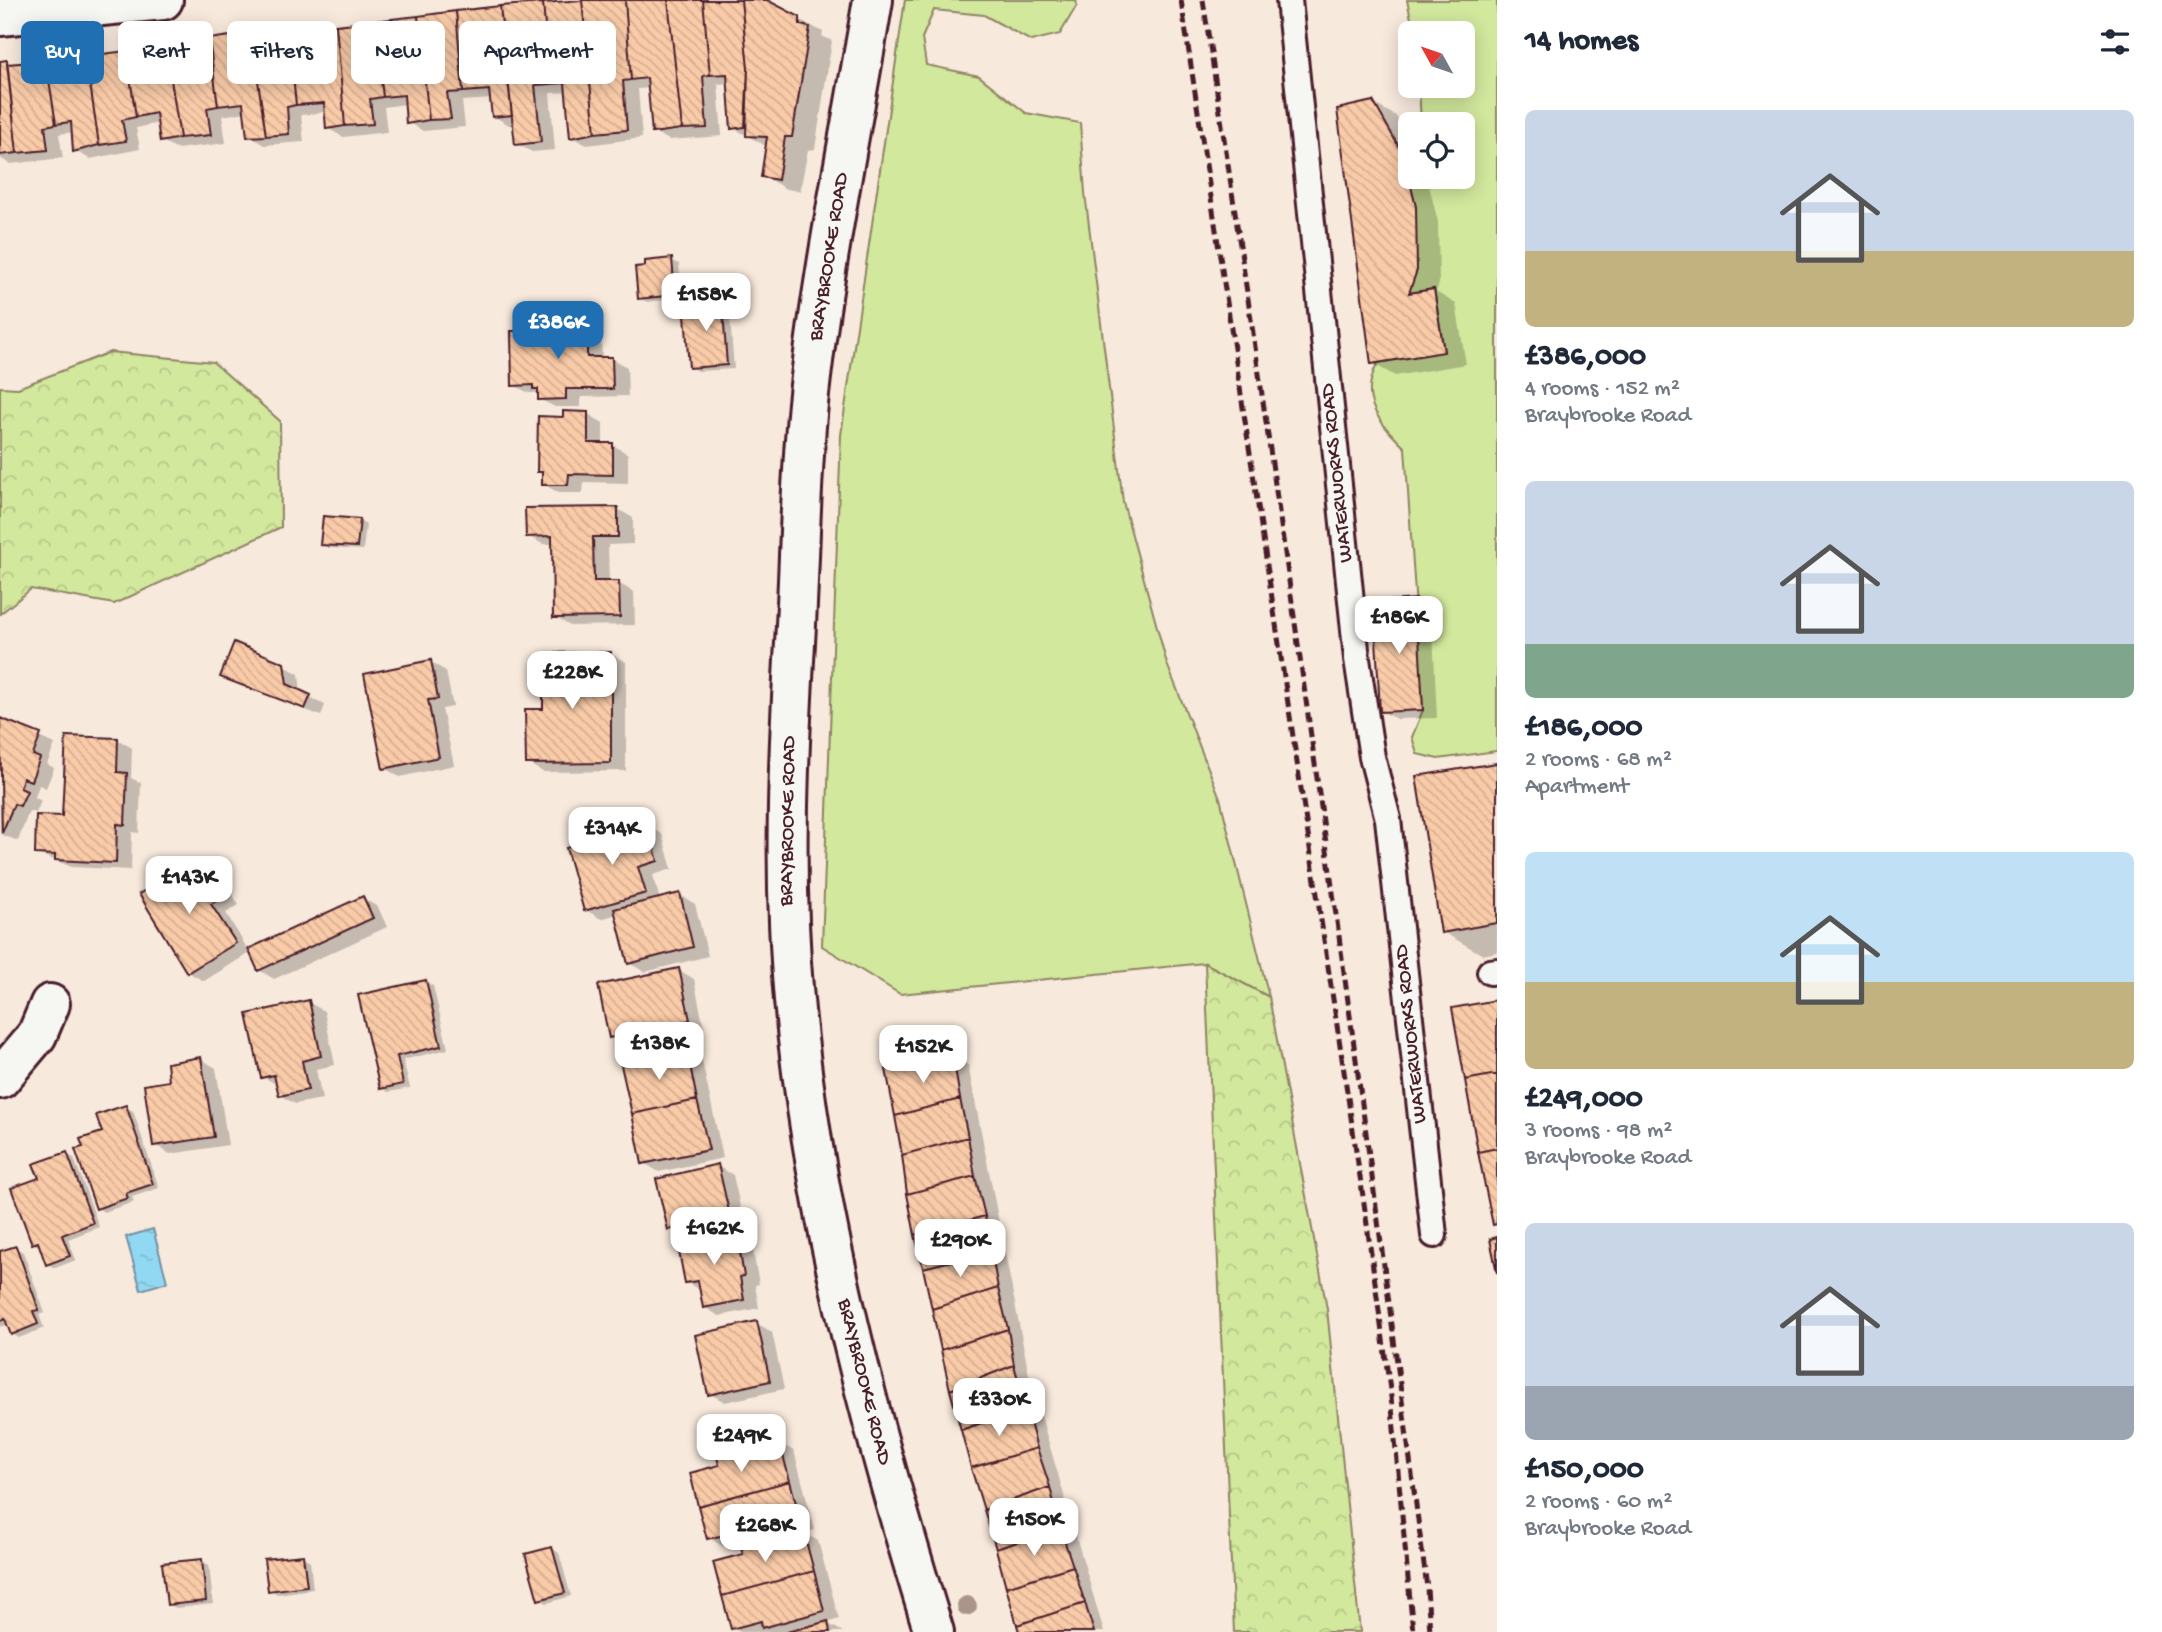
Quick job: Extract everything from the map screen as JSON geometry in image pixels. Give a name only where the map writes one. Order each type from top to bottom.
[{"type":"street","points":[[0,16],[163,0]]},
{"type":"street","name":"BRAYBROOKE ROAD","points":[[873,0],[827,262],[808,398],[788,759],[787,898],[798,1029],[841,1300],[891,1494],[933,1632]]},
{"type":"street","points":[[0,1079],[37,1035],[50,1004]]},
{"type":"lane","name":"WATERWORKS ROAD","points":[[1289,0],[1357,659],[1372,757],[1388,819],[1434,1235]]},
{"type":"green space","points":[[905,0],[1076,0],[1077,5],[1060,34],[1031,41],[984,15],[934,10],[922,38],[926,65],[979,76],[1026,113],[1080,123],[1085,193],[1123,502],[1167,664],[1220,798],[1269,997],[1204,963],[900,994],[822,946],[841,435]]},
{"type":"green space","points":[[1407,0],[1497,0],[1497,751],[1438,759],[1417,754],[1412,737],[1423,710],[1405,448],[1374,410],[1370,388],[1378,363],[1444,351],[1434,289],[1409,293],[1416,208],[1411,189],[1475,189],[1475,112],[1420,112],[1420,98],[1475,98],[1475,21],[1411,21]]},
{"type":"green space","points":[[110,352],[213,362],[280,421],[281,527],[114,604],[31,589],[0,614],[0,387],[18,388]]},
{"type":"green space","points":[[1205,963],[1269,997],[1327,1309],[1360,1632],[1234,1632]]},
{"type":"water","points":[[153,1229],[167,1282],[141,1290],[126,1237]]},
{"type":"building","points":[[582,0],[625,0],[631,80],[623,81],[627,130],[595,133],[590,84],[616,84],[616,21],[584,21]]},
{"type":"building","points":[[582,0],[584,21],[545,21],[543,3]]},
{"type":"building","points":[[625,0],[668,0],[682,129],[652,133],[647,78],[631,80]]},
{"type":"building","points":[[668,0],[703,0],[710,75],[703,76],[707,128],[682,129]]},
{"type":"building","points":[[703,0],[741,0],[748,68],[745,127],[731,129],[727,74],[710,75]]},
{"type":"building","points":[[741,0],[767,0],[800,17],[800,25],[810,27],[792,137],[785,137],[778,180],[761,177],[767,137],[746,136],[748,68]]},
{"type":"building","points":[[543,3],[545,21],[502,21],[500,6]]},
{"type":"building","points":[[500,6],[502,21],[459,21],[459,46],[456,11]]},
{"type":"building","points":[[456,11],[459,84],[462,84],[463,92],[447,93],[451,119],[429,120],[425,84],[445,84],[445,21],[419,21],[418,16]]},
{"type":"building","points":[[418,16],[419,21],[374,21]]},
{"type":"building","points":[[351,23],[351,84],[381,84],[383,97],[370,99],[373,124],[345,126],[337,25]]},
{"type":"building","points":[[227,36],[227,84],[258,84],[266,136],[247,137],[243,103],[218,106],[213,69],[213,38]]},
{"type":"building","points":[[337,36],[345,126],[326,129],[324,103],[296,105],[294,84],[337,84]]},
{"type":"building","points":[[118,52],[118,84],[131,84],[136,117],[122,120],[126,141],[99,145],[90,84],[104,84],[104,54]]},
{"type":"building","points":[[7,60],[17,153],[0,155],[0,61]]},
{"type":"building","points":[[21,63],[21,84],[50,84],[56,124],[45,126],[48,150],[17,153],[7,64]]},
{"type":"building","points":[[213,69],[218,106],[207,108],[211,135],[180,138],[172,84],[213,84]]},
{"type":"building","points":[[50,84],[90,84],[99,145],[73,152],[71,122],[56,124]]},
{"type":"building","points":[[131,84],[172,84],[180,138],[160,142],[156,113],[136,117]]},
{"type":"building","points":[[258,84],[294,84],[296,105],[287,107],[289,134],[266,136]]},
{"type":"building","points":[[381,84],[425,84],[429,120],[406,124],[404,95],[383,97]]},
{"type":"building","points":[[462,84],[509,84],[512,115],[492,117],[489,90],[463,92]]},
{"type":"building","points":[[508,84],[550,84],[535,85],[541,142],[515,145]]},
{"type":"building","points":[[565,84],[590,84],[595,133],[570,138]]},
{"type":"building","points":[[1373,101],[1398,145],[1398,189],[1412,189],[1416,207],[1417,270],[1409,293],[1434,289],[1444,352],[1371,364],[1337,109]]},
{"type":"building","points":[[672,258],[675,295],[638,299],[635,267],[645,266],[645,261]]},
{"type":"building","points":[[722,298],[727,365],[689,368],[684,301]]},
{"type":"building","points":[[587,323],[587,357],[612,357],[613,389],[566,389],[566,399],[538,400],[538,389],[533,389],[533,385],[512,386],[511,331],[535,331],[535,324]]},
{"type":"building","points":[[563,411],[588,412],[588,443],[613,443],[613,475],[569,474],[568,485],[542,485],[542,472],[537,472],[538,416],[563,417]]},
{"type":"building","points":[[618,507],[618,537],[593,537],[594,581],[619,581],[620,617],[553,618],[552,536],[526,537],[525,508]]},
{"type":"building","points":[[323,516],[360,519],[357,547],[320,545]]},
{"type":"building","points":[[1417,599],[1423,710],[1380,712],[1374,602]]},
{"type":"building","points":[[234,642],[284,663],[287,684],[311,695],[305,709],[220,677]]},
{"type":"building","points":[[611,652],[611,763],[526,764],[525,709],[543,709],[543,653]]},
{"type":"building","points":[[431,660],[438,699],[428,700],[439,757],[383,769],[364,674]]},
{"type":"building","points":[[0,718],[41,734],[33,755],[40,758],[31,781],[23,778],[20,788],[27,791],[20,806],[14,804],[2,833]]},
{"type":"building","points":[[66,736],[118,738],[117,772],[127,773],[125,825],[117,824],[116,863],[55,860],[55,855],[35,854],[36,815],[62,816]]},
{"type":"building","points":[[1497,763],[1497,923],[1441,933],[1416,776]]},
{"type":"building","points":[[647,824],[658,861],[638,867],[646,893],[584,911],[566,848]]},
{"type":"building","points":[[191,861],[202,879],[211,873],[225,896],[211,904],[236,943],[187,973],[139,894]]},
{"type":"building","points":[[680,893],[693,947],[628,964],[614,909]]},
{"type":"building","points":[[363,896],[373,918],[258,971],[248,949]]},
{"type":"building","points":[[679,968],[690,1020],[609,1038],[598,985]]},
{"type":"building","points":[[426,980],[441,1046],[397,1056],[403,1084],[380,1089],[358,995]]},
{"type":"building","points":[[309,1000],[321,1056],[302,1061],[308,1090],[279,1096],[274,1075],[261,1078],[247,1014]]},
{"type":"building","points":[[1497,1000],[1497,1074],[1465,1080],[1452,1008]]},
{"type":"building","points":[[687,1050],[697,1100],[632,1114],[621,1065]]},
{"type":"building","points":[[953,1055],[960,1099],[895,1116],[886,1069]]},
{"type":"building","points":[[201,1057],[214,1137],[153,1146],[144,1085],[169,1081],[167,1063]]},
{"type":"building","points":[[1497,1074],[1497,1148],[1478,1152],[1465,1080]]},
{"type":"building","points":[[960,1099],[968,1137],[902,1155],[895,1116]]},
{"type":"building","points":[[697,1100],[709,1150],[642,1164],[632,1114]]},
{"type":"building","points":[[126,1105],[153,1184],[126,1193],[128,1198],[96,1209],[75,1149],[83,1147],[80,1139],[102,1132],[96,1115]]},
{"type":"building","points":[[968,1137],[975,1176],[907,1194],[902,1155]]},
{"type":"building","points":[[1497,1148],[1497,1224],[1493,1225],[1478,1152]]},
{"type":"building","points":[[67,1152],[93,1223],[62,1235],[70,1256],[46,1265],[38,1242],[32,1244],[11,1188],[39,1178],[33,1164]]},
{"type":"building","points":[[718,1164],[730,1216],[668,1230],[656,1179]]},
{"type":"building","points":[[975,1176],[985,1216],[915,1235],[907,1194]]},
{"type":"building","points":[[985,1216],[991,1251],[923,1268],[915,1235]]},
{"type":"building","points":[[736,1229],[744,1276],[740,1277],[744,1300],[703,1308],[698,1281],[685,1283],[677,1241]]},
{"type":"building","points":[[1497,1237],[1497,1273],[1490,1239]]},
{"type":"building","points":[[16,1246],[39,1310],[33,1311],[38,1324],[11,1335],[5,1319],[0,1321],[0,1251]]},
{"type":"building","points":[[991,1251],[998,1288],[932,1309],[923,1268]]},
{"type":"building","points":[[998,1288],[1008,1329],[941,1350],[932,1309]]},
{"type":"building","points":[[757,1321],[770,1381],[708,1395],[695,1335]]},
{"type":"building","points":[[1008,1329],[1014,1365],[950,1390],[941,1350]]},
{"type":"building","points":[[1014,1365],[1026,1408],[961,1430],[950,1390]]},
{"type":"building","points":[[1026,1408],[1037,1448],[971,1468],[961,1430]]},
{"type":"building","points":[[779,1441],[790,1481],[698,1506],[690,1473],[719,1465],[717,1457]]},
{"type":"building","points":[[1037,1448],[1050,1487],[984,1510],[971,1468]]},
{"type":"building","points":[[790,1481],[801,1522],[739,1539],[737,1532],[707,1539],[698,1506]]},
{"type":"building","points":[[1050,1487],[1060,1528],[996,1549],[984,1510]]},
{"type":"building","points":[[1060,1528],[1073,1566],[1006,1587],[996,1549]]},
{"type":"building","points":[[803,1530],[814,1571],[722,1596],[713,1562],[743,1554],[741,1547]]},
{"type":"building","points":[[552,1547],[565,1593],[538,1600],[525,1554]]},
{"type":"building","points":[[303,1555],[307,1586],[268,1591],[264,1559]]},
{"type":"building","points":[[202,1559],[206,1601],[167,1605],[162,1563]]},
{"type":"building","points":[[1073,1566],[1085,1603],[1017,1625],[1006,1587]]},
{"type":"building","points":[[814,1571],[824,1611],[762,1628],[761,1621],[731,1629],[722,1596]]},
{"type":"building","points":[[1085,1603],[1094,1632],[1019,1632],[1017,1625]]},
{"type":"building","points":[[828,1621],[830,1632],[787,1632]]},
{"type":"railway","points":[[1181,0],[1364,1203],[1391,1397],[1413,1632]]},
{"type":"railway","points":[[1203,0],[1319,794],[1427,1588],[1430,1632]]}]
